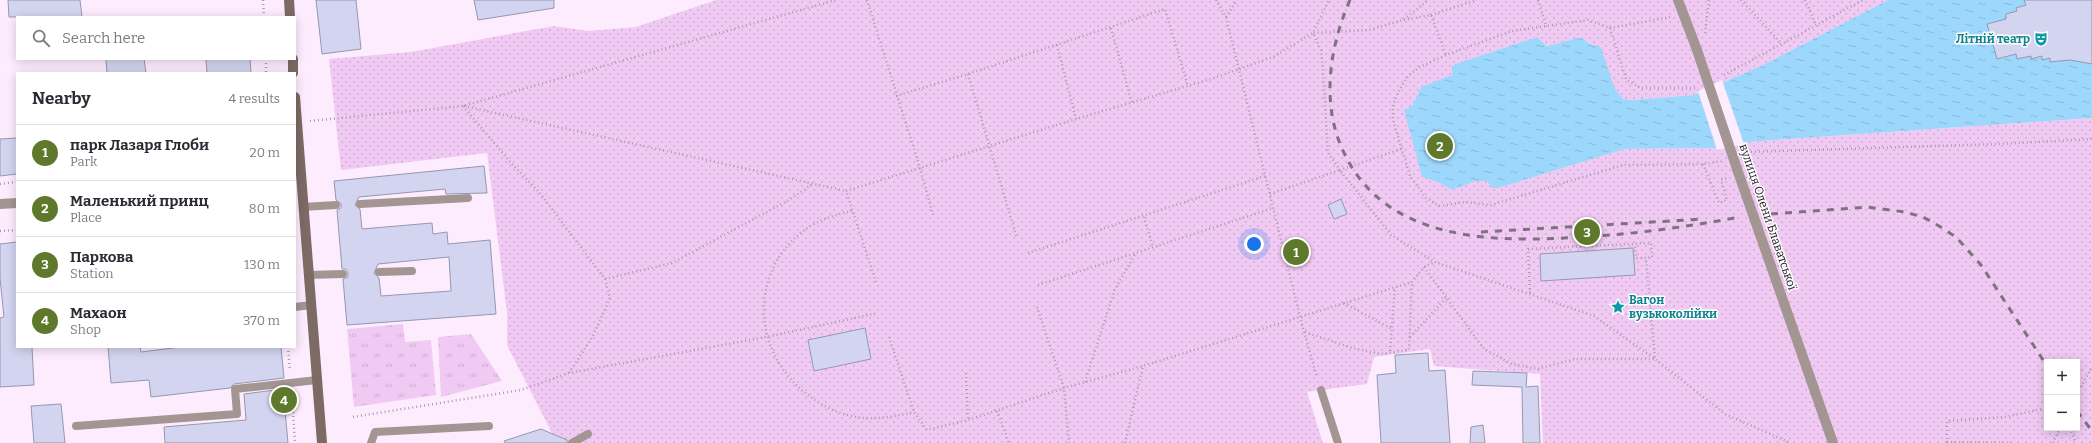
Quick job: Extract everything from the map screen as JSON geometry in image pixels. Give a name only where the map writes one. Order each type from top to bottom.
[{"type":"main road","points":[[289,0],[290,16]]},
{"type":"main road","points":[[293,60],[294,72]]},
{"type":"main road","points":[[296,110],[298,180],[303,207],[322,443]]},
{"type":"street","name":"вулиця Олени Блаватської","points":[[1678,0],[1697,50],[1833,443]]},
{"type":"street","points":[[0,204],[16,203]]},
{"type":"lane","points":[[360,204],[468,198]]},
{"type":"lane","points":[[303,207],[336,205]]},
{"type":"lane","points":[[379,272],[412,271]]},
{"type":"lane","points":[[308,275],[343,274]]},
{"type":"lane","points":[[296,307],[311,305]]},
{"type":"lane","points":[[76,426],[237,414],[236,388],[317,380]]},
{"type":"lane","points":[[1321,390],[1338,443]]},
{"type":"lane","points":[[372,443],[375,432],[489,426]]},
{"type":"lane","points":[[572,443],[588,434]]},
{"type":"path","points":[[263,0],[264,16]]},
{"type":"path","points":[[297,122],[463,106],[836,0]]},
{"type":"path","points":[[867,0],[896,96],[920,168],[933,215]]},
{"type":"path","points":[[1216,0],[1226,17],[1300,317],[1321,390]]},
{"type":"path","points":[[1226,17],[1237,0]]},
{"type":"path","points":[[1313,33],[1329,0]]},
{"type":"path","points":[[1403,20],[1428,0]]},
{"type":"path","points":[[463,106],[846,191],[1239,69],[1273,57],[1313,33],[1369,30],[1403,20],[1431,15],[1477,0]]},
{"type":"path","points":[[1538,0],[1546,25]]},
{"type":"path","points":[[1697,50],[1706,30],[1709,0]]},
{"type":"path","points":[[1741,0],[1782,44]]},
{"type":"path","points":[[1805,0],[1816,25]]},
{"type":"path","points":[[1724,75],[1863,0]]},
{"type":"path","points":[[896,96],[968,74],[1165,9],[1188,86]]},
{"type":"path","points":[[1431,15],[1446,55]]},
{"type":"path","points":[[1684,15],[1610,28],[1588,20],[1562,25],[1546,25],[1512,31],[1446,55],[1420,67],[1408,76],[1398,92],[1393,105],[1393,120],[1410,176],[1426,198],[1439,206],[1465,202],[1491,205],[1624,165],[1703,164],[1721,161]]},
{"type":"path","points":[[1110,28],[1132,103]]},
{"type":"path","points":[[1610,28],[1626,79],[1640,88],[1695,88]]},
{"type":"path","points":[[1313,33],[1321,50],[1324,71],[1328,153],[1392,235],[1435,262],[1594,316],[1655,359],[1725,414],[1791,443]]},
{"type":"path","points":[[1056,45],[1076,119]]},
{"type":"path","points":[[266,60],[266,72]]},
{"type":"path","points":[[968,74],[1017,238]]},
{"type":"path","points":[[463,106],[511,163],[538,192],[605,279],[610,298],[593,336],[569,373]]},
{"type":"path","points":[[1747,152],[1997,144],[2092,139]]},
{"type":"path","points":[[1270,194],[1401,149]]},
{"type":"path","points":[[1703,164],[1719,203],[1727,200],[1721,180]]},
{"type":"path","points":[[1028,254],[1265,176]]},
{"type":"path","points":[[0,184],[16,182]]},
{"type":"path","points":[[605,279],[672,263],[789,200],[814,183]]},
{"type":"path","points":[[846,191],[876,282]]},
{"type":"path","points":[[1038,285],[1273,208]]},
{"type":"path","points":[[852,211],[831,216],[812,226],[795,239],[781,255],[771,274],[765,295],[764,316],[766,337],[777,362],[793,382],[813,400],[836,412],[862,418],[888,418],[914,412]]},
{"type":"path","points":[[1144,217],[1153,247]]},
{"type":"path","points":[[0,231],[16,230]]},
{"type":"path","points":[[1530,293],[1528,249],[1650,243],[1652,257],[1636,258],[1635,244]]},
{"type":"path","points":[[1084,382],[1115,289],[1136,252]]},
{"type":"path","points":[[1646,258],[1655,359]]},
{"type":"path","points":[[890,337],[914,412],[927,430],[968,420],[1064,388],[1143,366],[1412,282],[1424,267],[1435,262]]},
{"type":"path","points":[[1424,267],[1484,349],[1512,364],[1538,369],[1575,359],[1655,359]]},
{"type":"path","points":[[1305,331],[1352,348],[1381,354],[1409,350],[1412,282]]},
{"type":"path","points":[[1390,352],[1395,287]]},
{"type":"path","points":[[1410,338],[1446,298]]},
{"type":"path","points":[[1344,303],[1392,329]]},
{"type":"path","points":[[1037,307],[1064,388],[1069,443]]},
{"type":"path","points":[[353,418],[521,390],[569,373],[766,337],[878,313]]},
{"type":"path","points":[[1125,443],[1143,366]]},
{"type":"path","points":[[2080,389],[2092,367]]},
{"type":"path","points":[[966,373],[968,420]]},
{"type":"path","points":[[2013,443],[1947,443],[1946,421],[2005,417],[2044,409]]},
{"type":"path","points":[[997,410],[1009,443]]},
{"type":"path","points":[[2053,443],[2059,431]]},
{"type":"path","points":[[2071,431],[2076,443]]},
{"type":"green space","points":[[716,0],[1888,0],[1763,65],[1694,95],[1632,100],[1623,99],[1617,94],[1595,45],[1590,44],[1581,37],[1547,46],[1537,37],[1455,64],[1452,67],[1452,75],[1449,78],[1421,87],[1412,106],[1438,182],[1452,190],[1476,181],[1487,181],[1492,188],[1498,188],[1625,149],[1715,148],[1747,142],[2092,118],[2092,443],[1543,443],[1540,374],[1434,366],[1430,349],[1374,357],[1367,384],[1307,392],[1323,443],[557,443],[507,345],[507,313],[487,153],[341,170],[329,59],[411,52],[554,26],[588,31],[636,27]]},
{"type":"green space","points":[[403,324],[405,342],[431,340],[436,395],[354,407],[347,329]]},
{"type":"green space","points":[[471,334],[502,381],[441,397],[438,337]]},
{"type":"water","points":[[1888,0],[2092,0],[2092,118],[1747,142],[1715,148],[1625,149],[1498,188],[1492,188],[1487,181],[1476,181],[1452,190],[1438,182],[1422,177],[1404,110],[1412,106],[1421,87],[1452,75],[1452,67],[1455,64],[1537,37],[1547,46],[1581,37],[1590,44],[1601,47],[1614,87],[1623,99],[1632,100],[1694,95],[1763,65]]},
{"type":"pier","points":[[1722,80],[1744,144],[1717,150],[1698,91]]},
{"type":"building","points":[[8,0],[80,0],[82,16],[9,17]]},
{"type":"building","points":[[316,0],[356,0],[361,49],[322,54]]},
{"type":"building","points":[[474,0],[554,0],[554,8],[478,20]]},
{"type":"building","name":"Літній театр","points":[[2024,0],[2092,0],[2092,64],[2070,60],[2050,62],[2050,58],[2042,60],[2042,56],[2031,59],[2031,56],[2017,59],[2016,54],[1997,59],[1987,24],[2006,19],[2006,14],[2017,11],[2016,8],[2026,5]]},
{"type":"building","points":[[106,60],[144,60],[146,72],[107,72]]},
{"type":"building","points":[[206,60],[250,60],[251,72],[207,72]]},
{"type":"building","points":[[16,138],[16,174],[0,176],[0,139]]},
{"type":"building","points":[[484,166],[487,193],[446,194],[445,189],[359,197],[355,205],[360,209],[362,229],[432,223],[433,234],[447,232],[448,244],[490,240],[496,314],[347,325],[343,279],[348,277],[348,273],[346,269],[342,269],[337,210],[341,208],[341,204],[336,200],[334,181]],"holes":[[[449,257],[451,291],[381,296],[379,278],[374,273],[378,264]]]},
{"type":"building","points":[[1341,199],[1347,214],[1334,219],[1328,205]]},
{"type":"building","points":[[16,242],[16,348],[32,348],[34,385],[0,387],[0,318],[4,317],[0,278],[0,244]]},
{"type":"building","points":[[1633,248],[1635,275],[1541,281],[1540,254]]},
{"type":"building","points":[[865,328],[871,359],[814,371],[808,340]]},
{"type":"building","points":[[108,348],[140,348],[141,352],[173,348],[281,348],[284,378],[234,384],[230,388],[151,397],[149,380],[111,383]]},
{"type":"building","points":[[1428,353],[1429,371],[1445,370],[1450,443],[1381,443],[1377,375],[1396,373],[1395,355]]},
{"type":"building","points":[[1473,371],[1527,373],[1526,387],[1538,386],[1540,443],[1523,443],[1522,387],[1472,385]]},
{"type":"building","points":[[283,389],[288,443],[165,443],[164,427],[246,420],[244,394]]},
{"type":"building","points":[[61,404],[65,443],[34,443],[31,406]]},
{"type":"building","points":[[1483,425],[1485,443],[1470,443],[1471,427]]},
{"type":"building","points":[[541,429],[567,440],[567,443],[505,443],[504,441]]},
{"type":"railway","points":[[1350,0],[1338,34],[1331,70],[1330,88],[1334,124],[1339,141],[1357,174],[1380,199],[1408,217],[1440,229],[1474,236],[1510,239],[1601,236],[1680,227],[1740,217]]},
{"type":"railway","points":[[1771,214],[1867,207],[1905,212],[1923,217],[1956,237],[1981,265],[2044,361]]},
{"type":"railway","points":[[1481,232],[1704,219]]},
{"type":"railway","points":[[2080,415],[2092,431]]},
{"type":"place","name":"Літній театр","points":[[2041,39]]},
{"type":"place","name":"Маленький принц","points":[[1440,146]]},
{"type":"place","name":"Паркова","points":[[1587,232]]},
{"type":"place","name":"парк Лазаря Глоби","points":[[1296,252]]},
{"type":"place","name":"Вагон вузькоколійки","points":[[1618,307]]},
{"type":"place","name":"Махаон","points":[[284,400]]}]
